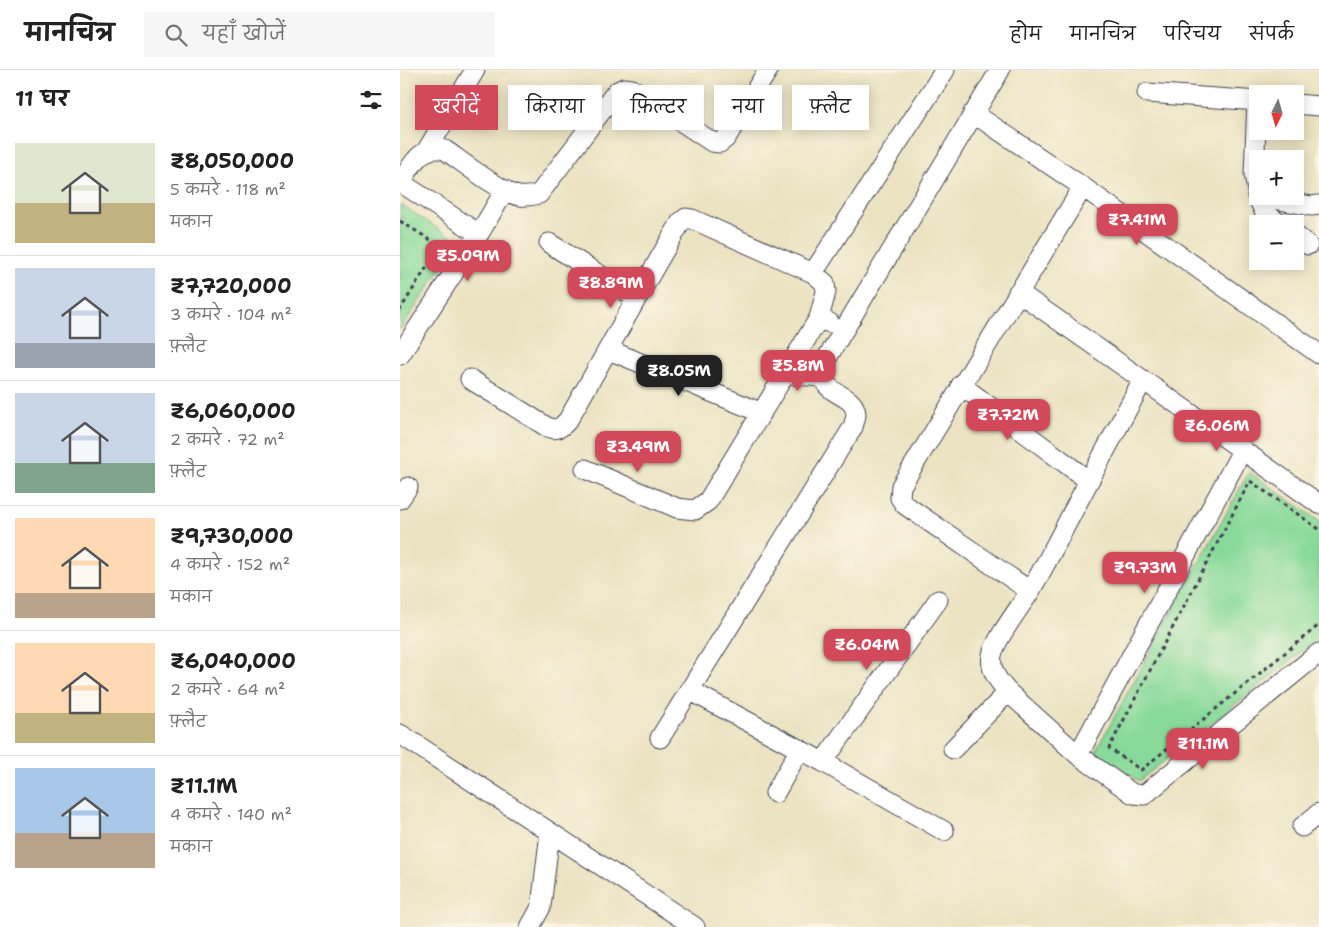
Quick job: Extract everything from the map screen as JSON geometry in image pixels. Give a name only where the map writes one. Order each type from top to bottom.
[{"type":"street","points":[[475,70],[427,150],[415,160],[400,182],[479,234]]},
{"type":"street","points":[[427,150],[436,148],[445,150],[505,190],[517,196],[530,197],[539,194],[616,92],[624,88],[632,89],[712,142],[720,143],[726,138],[768,70]]},
{"type":"street","points":[[813,273],[945,70]]},
{"type":"street","points":[[660,738],[854,426],[856,414],[851,402],[827,387],[822,377],[821,368],[1000,70]]},
{"type":"street","points":[[1147,93],[1249,100]]},
{"type":"street","points":[[1304,105],[1319,106]]},
{"type":"street","points":[[973,113],[1083,187],[1319,354]]},
{"type":"street","points":[[1030,592],[906,505],[900,498],[901,486],[1083,187]]},
{"type":"street","points":[[400,356],[479,234],[505,190]]},
{"type":"street","points":[[1304,205],[1319,205]]},
{"type":"street","points":[[470,379],[554,430],[561,428],[568,420],[609,350],[636,298],[681,222],[686,218],[813,273],[825,283],[826,292],[819,318],[708,501],[695,510],[678,508],[585,469]]},
{"type":"street","points":[[550,243],[636,298]]},
{"type":"street","points":[[1018,292],[1319,504]]},
{"type":"street","points":[[819,318],[845,328]]},
{"type":"street","points":[[609,350],[762,412]]},
{"type":"street","points":[[788,370],[795,375],[822,377]]},
{"type":"street","points":[[1143,380],[1030,592],[996,646],[992,656],[993,671],[1008,692],[1078,755],[1133,794],[1144,795],[1319,653]]},
{"type":"street","points":[[961,385],[1089,481]]},
{"type":"street","points":[[1078,755],[1242,449]]},
{"type":"street","points":[[823,762],[938,600]]},
{"type":"street","points":[[689,690],[800,749],[944,831]]},
{"type":"street","points":[[953,749],[1008,692]]},
{"type":"street","points":[[400,734],[695,927]]},
{"type":"street","points":[[775,793],[800,749]]},
{"type":"street","points":[[1302,827],[1319,812]]},
{"type":"street","points":[[530,927],[541,907],[550,832]]},
{"type":"path","points":[[400,221],[440,246],[400,310]]},
{"type":"path","points":[[1319,529],[1250,481],[1108,748],[1141,770],[1319,625]]},
{"type":"green space","points":[[400,204],[459,242],[400,330]]},
{"type":"green space","points":[[1249,472],[1319,521],[1319,638],[1139,781],[1095,752]]}]
